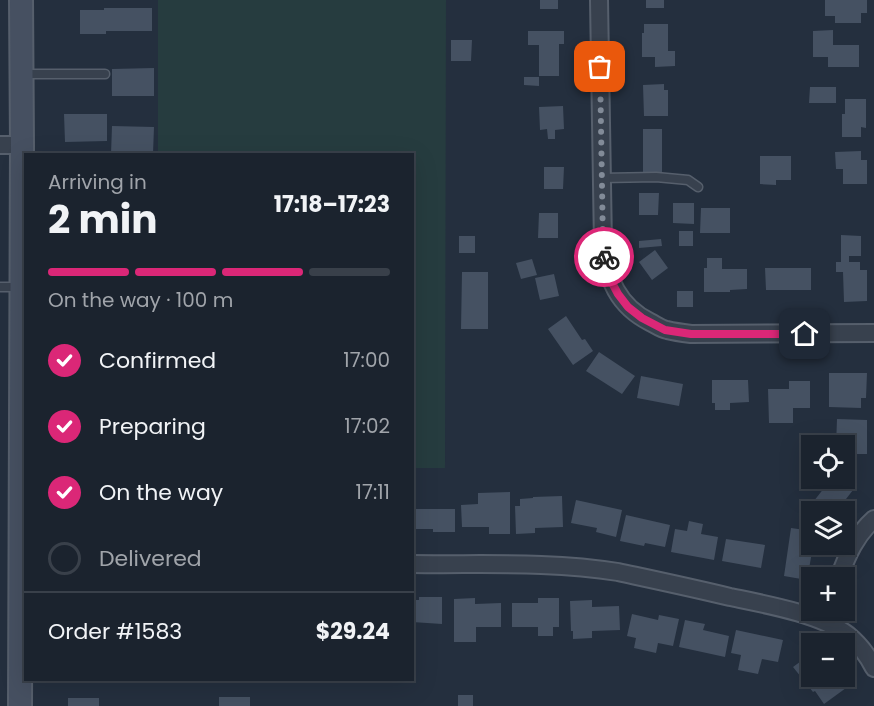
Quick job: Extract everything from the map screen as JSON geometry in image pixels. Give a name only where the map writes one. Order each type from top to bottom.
[{"type":"main road","points":[[20,706],[23,580],[23,363],[11,287],[24,258],[11,145],[22,74],[21,0]]},
{"type":"street","points":[[599,0],[603,245],[610,279],[628,307],[642,318],[665,330],[691,334],[874,333]]},
{"type":"street","points":[[843,567],[851,548],[864,527],[874,519]]},
{"type":"street","points":[[414,564],[547,565],[594,568],[801,612]]},
{"type":"street","points":[[831,621],[848,635],[874,668]]},
{"type":"lane","points":[[22,74],[105,74]]},
{"type":"lane","points":[[602,178],[656,177],[688,180],[698,187]]},
{"type":"green space","points":[[158,0],[446,0],[445,468],[414,468],[414,153],[158,153]]},
{"type":"building","points":[[540,0],[558,0],[558,9],[540,9]]},
{"type":"building","points":[[646,0],[664,0],[664,8],[646,8]]},
{"type":"building","points":[[825,0],[867,0],[867,13],[861,13],[861,23],[835,23],[835,16],[825,16]]},
{"type":"building","points":[[104,8],[152,8],[152,31],[106,31],[106,34],[80,34],[80,10],[104,10]]},
{"type":"building","points":[[644,24],[668,24],[668,51],[675,51],[675,66],[655,67],[655,57],[642,57]]},
{"type":"building","points":[[833,30],[833,45],[859,45],[859,67],[828,67],[828,57],[813,57],[813,31]]},
{"type":"building","points":[[528,31],[564,31],[564,44],[559,44],[559,76],[539,76],[539,45],[528,45]]},
{"type":"building","points":[[451,40],[472,40],[471,61],[451,61]]},
{"type":"building","points":[[154,68],[154,96],[112,96],[112,69]]},
{"type":"building","points":[[524,77],[539,77],[539,86],[524,85]]},
{"type":"building","points":[[664,84],[664,90],[668,90],[668,116],[644,116],[643,85]]},
{"type":"building","points":[[810,87],[836,87],[836,103],[809,103]]},
{"type":"building","points":[[845,99],[866,99],[866,128],[861,127],[861,137],[842,137],[842,114],[845,114]]},
{"type":"building","points":[[563,106],[564,129],[555,130],[555,139],[548,139],[547,129],[540,130],[539,107]]},
{"type":"building","points":[[64,114],[107,114],[107,141],[65,142]]},
{"type":"building","points":[[112,126],[154,127],[153,153],[111,153]]},
{"type":"building","points":[[643,129],[662,129],[662,174],[643,173]]},
{"type":"building","points":[[861,151],[861,160],[867,160],[867,184],[843,184],[843,169],[836,169],[835,152]]},
{"type":"building","points":[[760,156],[791,156],[791,180],[776,180],[776,185],[760,184]]},
{"type":"building","points":[[544,167],[564,167],[563,189],[544,189]]},
{"type":"building","points":[[639,193],[659,193],[658,215],[639,215]]},
{"type":"building","points":[[673,203],[694,203],[694,224],[673,223]]},
{"type":"building","points":[[701,208],[730,208],[730,233],[700,233]]},
{"type":"building","points":[[539,213],[558,213],[558,238],[538,238]]},
{"type":"building","points":[[679,231],[693,231],[693,246],[679,246]]},
{"type":"building","points":[[841,235],[861,236],[861,256],[849,256],[849,262],[860,262],[860,270],[867,270],[867,301],[844,302],[843,272],[836,272],[836,262],[841,262]]},
{"type":"building","points":[[459,236],[475,236],[475,253],[459,253]]},
{"type":"building","points":[[661,239],[662,246],[639,248],[639,241]]},
{"type":"building","points":[[655,250],[668,268],[652,280],[639,262]]},
{"type":"building","points":[[707,258],[722,258],[722,269],[747,269],[747,289],[730,290],[730,292],[704,292],[704,268],[707,268]]},
{"type":"building","points":[[532,259],[537,275],[521,279],[516,263]]},
{"type":"building","points":[[765,268],[811,268],[811,290],[766,290]]},
{"type":"building","points":[[462,272],[488,272],[488,329],[461,329]]},
{"type":"building","points":[[554,274],[559,296],[540,300],[535,278]]},
{"type":"building","points":[[677,291],[693,291],[693,307],[677,307]]},
{"type":"building","points":[[566,316],[582,340],[585,339],[593,351],[573,365],[548,329]]},
{"type":"building","points":[[599,352],[635,376],[622,394],[586,371]]},
{"type":"building","points":[[829,373],[867,373],[866,398],[861,398],[861,408],[829,407]]},
{"type":"building","points":[[641,376],[683,384],[679,406],[637,398]]},
{"type":"building","points":[[712,380],[748,380],[749,402],[730,403],[730,410],[715,410],[715,403],[712,403]]},
{"type":"building","points":[[789,381],[810,381],[810,408],[793,408],[793,423],[769,423],[768,389],[789,389]]},
{"type":"building","points":[[837,419],[867,420],[867,454],[855,454],[855,435],[836,435]]},
{"type":"building","points":[[823,489],[853,490],[844,501],[814,501]]},
{"type":"building","points":[[510,492],[510,534],[489,534],[489,527],[462,527],[461,505],[478,504],[478,493]]},
{"type":"building","points":[[562,496],[563,527],[535,528],[535,533],[516,534],[515,506],[520,506],[520,499]]},
{"type":"building","points":[[576,500],[622,510],[616,537],[596,532],[597,528],[571,523]]},
{"type":"building","points":[[414,509],[455,509],[455,532],[433,532],[433,529],[414,529]]},
{"type":"building","points":[[626,515],[670,525],[665,547],[620,541]]},
{"type":"building","points":[[689,521],[703,524],[701,534],[718,537],[714,560],[671,552],[675,529],[687,531]]},
{"type":"building","points":[[791,528],[801,529],[801,555],[811,555],[809,567],[801,567],[801,579],[784,576]]},
{"type":"building","points":[[726,539],[765,545],[761,568],[722,561]]},
{"type":"building","points":[[419,597],[442,597],[442,624],[414,622],[414,600],[419,600]]},
{"type":"building","points":[[475,598],[475,604],[501,603],[501,627],[476,627],[476,642],[454,642],[454,599]]},
{"type":"building","points":[[538,598],[559,598],[559,627],[553,627],[553,636],[538,636],[538,627],[512,627],[512,603],[538,603]]},
{"type":"building","points":[[592,600],[592,607],[619,606],[620,630],[592,631],[592,638],[573,639],[570,601]]},
{"type":"building","points":[[632,614],[658,620],[659,615],[679,619],[673,646],[658,643],[656,653],[634,648],[636,638],[627,636]]},
{"type":"building","points":[[685,620],[705,624],[703,630],[729,636],[725,657],[679,647]]},
{"type":"building","points":[[736,630],[783,640],[778,662],[762,659],[758,674],[738,670],[741,655],[731,653]]},
{"type":"building","points":[[801,661],[801,677],[793,667]]},
{"type":"building","points":[[809,687],[846,688],[824,704],[815,691],[813,692]]},
{"type":"building","points":[[458,695],[473,695],[473,706],[458,706]]},
{"type":"building","points":[[219,697],[250,697],[250,706],[219,706]]},
{"type":"building","points":[[68,698],[99,698],[99,706],[68,706]]},
{"type":"way so far","points":[[600,67],[604,257]]},
{"type":"route","points":[[604,257],[610,279],[628,307],[642,318],[665,330],[691,334],[805,334]]}]
